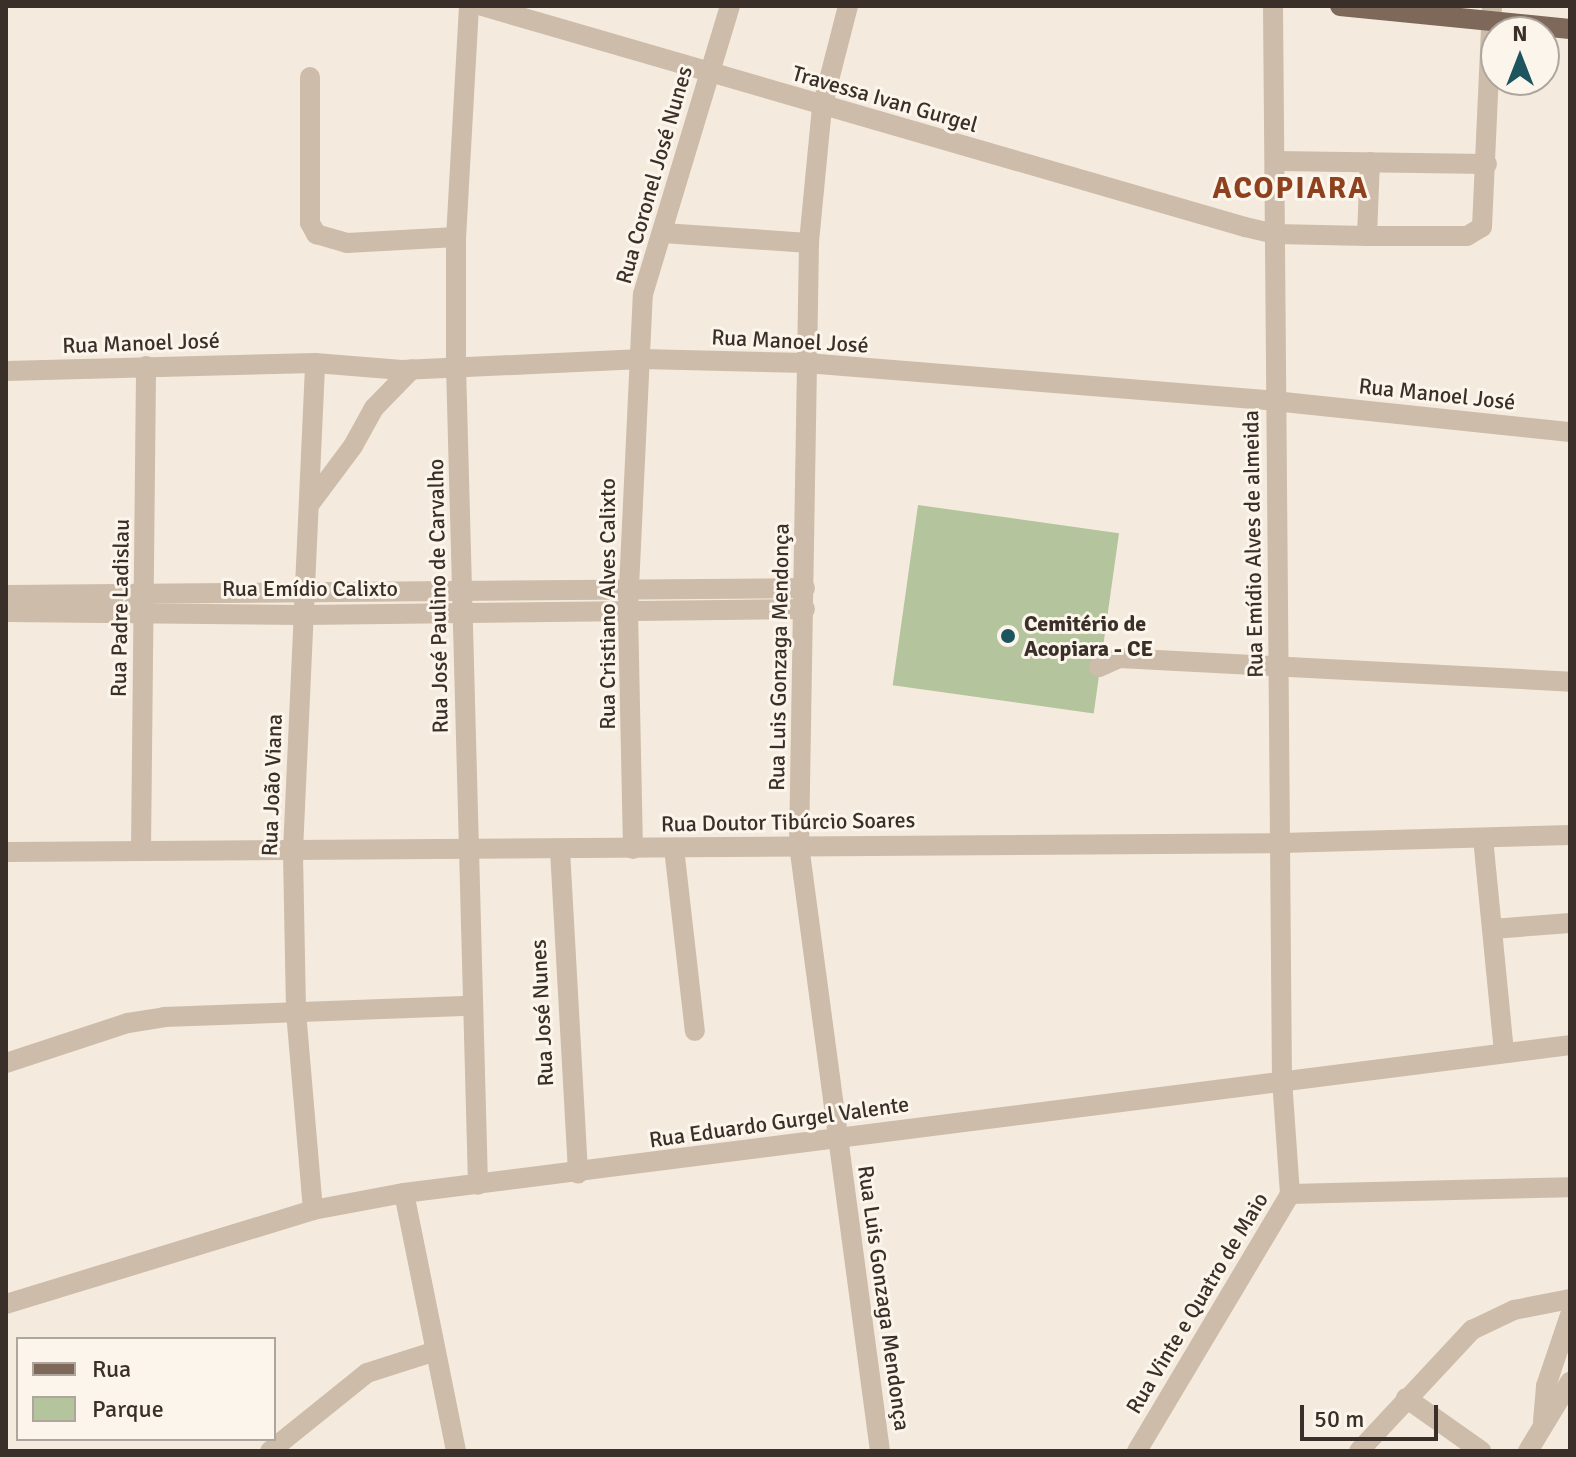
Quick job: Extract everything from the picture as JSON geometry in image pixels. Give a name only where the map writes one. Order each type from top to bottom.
[{"type":"main road","points":[[1340,6],[1492,15],[1570,29]]},
{"type":"street","name":"Rua José Paulino de Carvalho","points":[[469,6],[456,237],[456,366],[464,602],[470,1006],[478,1185]]},
{"type":"street","name":"Travessa Ivan Gurgel","points":[[482,6],[822,107],[1275,234],[1367,236],[1477,233],[1485,220],[1487,164]]},
{"type":"street","name":"Rua Coronel José Nunes","points":[[642,359],[643,294],[730,6]]},
{"type":"street","name":"Rua Luis Gonzaga Mendonça","points":[[848,6],[822,107],[809,243],[799,845],[880,1451]]},
{"type":"street","name":"Rua Emídio Alves de almeida","points":[[1273,6],[1282,1081]]},
{"type":"street","points":[[1275,161],[1487,164],[1492,15]]},
{"type":"street","points":[[310,77],[310,223],[316,234],[347,243],[456,237]]},
{"type":"street","points":[[1367,236],[1370,162]]},
{"type":"street","points":[[663,233],[809,243]]},
{"type":"street","name":"Rua Manoel José","points":[[6,371],[315,363],[412,369],[642,359],[806,363],[1274,401],[1570,432]]},
{"type":"street","name":"Rua Cristiano Alves Calixto","points":[[633,849],[629,600],[634,428],[642,359]]},
{"type":"street","name":"Rua João Viana","points":[[313,1210],[296,1010],[293,851],[315,363]]},
{"type":"street","name":"Rua Padre Ladislau","points":[[141,850],[146,604],[146,366]]},
{"type":"street","points":[[309,505],[347,456],[374,408],[412,369]]},
{"type":"street","name":"Rua Emídio Calixto","points":[[6,595],[146,604],[304,605],[805,598]]},
{"type":"street","name":"Rua Emídio Calixto","points":[[6,612],[146,604]]},
{"type":"street","points":[[1099,667],[1119,658],[1570,682]]},
{"type":"street","name":"Rua Doutor Tibúrcio Soares","points":[[6,852],[1281,843],[1570,835]]},
{"type":"street","points":[[1483,838],[1504,1052]]},
{"type":"street","points":[[674,848],[695,1031]]},
{"type":"street","name":"Rua José Nunes","points":[[560,850],[578,1173]]},
{"type":"street","points":[[1493,929],[1570,923]]},
{"type":"street","points":[[6,1063],[128,1023],[296,1010],[470,1006]]},
{"type":"street","name":"Rua Eduardo Gurgel Valente","points":[[6,1304],[313,1210],[404,1193],[1570,1045]]},
{"type":"street","name":"Rua Vinte e Quatro de Maio","points":[[1137,1451],[1290,1194],[1282,1081]]},
{"type":"street","points":[[1290,1194],[1570,1187]]},
{"type":"street","points":[[404,1193],[433,1352],[456,1451]]},
{"type":"street","points":[[1359,1451],[1472,1330],[1492,1318],[1570,1299]]},
{"type":"street","points":[[1543,1421],[1546,1386],[1570,1315]]},
{"type":"street","points":[[270,1451],[367,1373],[433,1352]]},
{"type":"street","points":[[1528,1451],[1543,1421],[1570,1382]]},
{"type":"street","points":[[1406,1398],[1481,1451]]},
{"type":"green space","points":[[918,505],[1119,533],[1094,713],[893,685]]},
{"type":"place","name":"Cemitério de Acopiara - CE","points":[[1008,636]]},
{"type":"district","name":"ACOPIARA","points":[[1291,189]]}]
